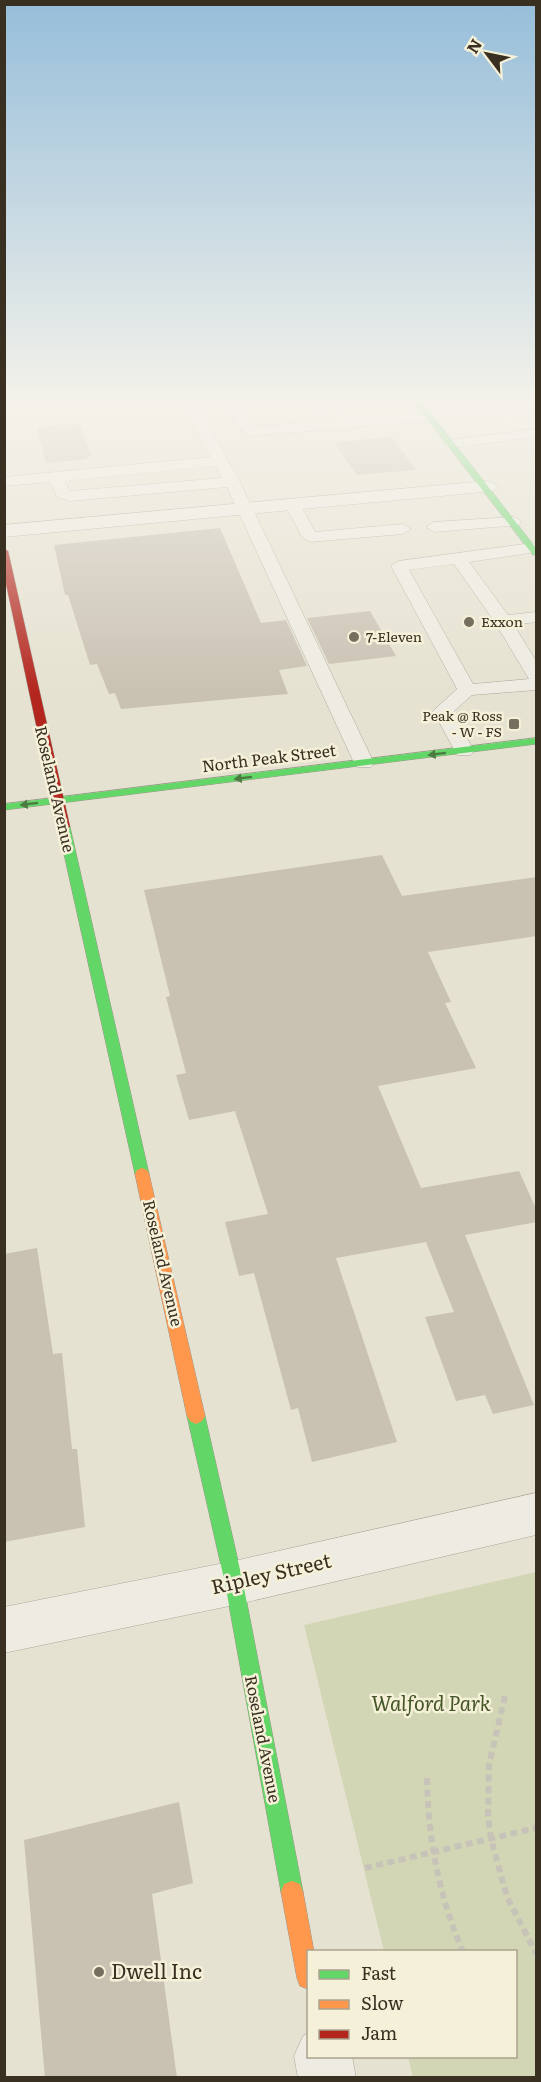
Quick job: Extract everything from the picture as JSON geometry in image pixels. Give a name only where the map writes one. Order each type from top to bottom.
[{"type":"street","points":[[4,531],[360,499]]},
{"type":"street","points":[[496,499],[533,545]]},
{"type":"street","name":"Roseland Avenue","points":[[4,551],[10,587],[234,1583],[307,1967]]},
{"type":"street","name":"North Peak Street","points":[[4,807],[537,741]]},
{"type":"street","name":"Ripley Street","points":[[4,1630],[234,1583],[537,1514]]},
{"type":"street","points":[[323,2058],[327,2078]]},
{"type":"lane","points":[[240,499],[364,763]]},
{"type":"lane","points":[[293,505],[310,537],[403,529]]},
{"type":"lane","points":[[434,527],[513,522]]},
{"type":"lane","points":[[467,690],[399,566],[533,545]]},
{"type":"lane","points":[[458,558],[503,621],[537,675]]},
{"type":"lane","points":[[503,621],[537,617]]},
{"type":"lane","points":[[464,751],[443,711],[467,690],[537,684]]},
{"type":"path","points":[[505,1696],[489,1765],[488,1815],[491,1839],[507,1897],[537,1953]]},
{"type":"path","points":[[427,1778],[431,1853],[446,1909],[462,1950]]},
{"type":"path","points":[[365,1868],[537,1828]]},
{"type":"green space","name":"Walford Park","points":[[536,1572],[536,2077],[413,2077],[408,2058],[517,2058],[517,1950],[384,1950],[304,1625]]},
{"type":"building","points":[[220,528],[261,623],[286,620],[307,666],[279,670],[288,694],[121,709],[115,693],[109,694],[97,664],[90,665],[68,595],[65,595],[54,545]]},
{"type":"building","name":"7-Eleven","points":[[370,611],[396,656],[329,664],[307,618]]},
{"type":"building","points":[[382,855],[402,896],[537,877],[537,936],[428,952],[451,1002],[445,1003],[476,1068],[378,1086],[421,1188],[519,1171],[537,1211],[537,1222],[465,1235],[534,1405],[493,1414],[485,1395],[456,1401],[425,1317],[454,1312],[426,1242],[336,1258],[397,1442],[312,1462],[298,1408],[291,1410],[254,1273],[239,1276],[225,1222],[268,1214],[235,1111],[189,1120],[176,1075],[186,1073],[166,997],[170,996],[144,890]]},
{"type":"building","points":[[37,1248],[53,1354],[62,1353],[72,1449],[77,1449],[85,1527],[4,1542],[4,1254]]},
{"type":"building","name":"Dwell Inc","points":[[179,1802],[193,1883],[152,1894],[177,2078],[45,2078],[24,1840]]},
{"type":"traffic: fast","points":[[494,499],[536,553]]},
{"type":"traffic: fast","points":[[4,807],[536,741]]},
{"type":"traffic: fast","points":[[64,827],[142,1174]]},
{"type":"traffic: fast","points":[[196,1416],[234,1583],[292,1892]]},
{"type":"traffic: slow","points":[[142,1174],[196,1416]]},
{"type":"traffic: slow","points":[[292,1892],[307,1973]]},
{"type":"traffic: jam","points":[[4,551],[64,827]]},
{"type":"place","name":"Exxon","points":[[469,622]]},
{"type":"place","name":"7-Eleven","points":[[354,637]]},
{"type":"place","name":"Peak @ Ross - W - FS","points":[[514,724]]},
{"type":"place","name":"Dwell Inc","points":[[99,1972]]}]
